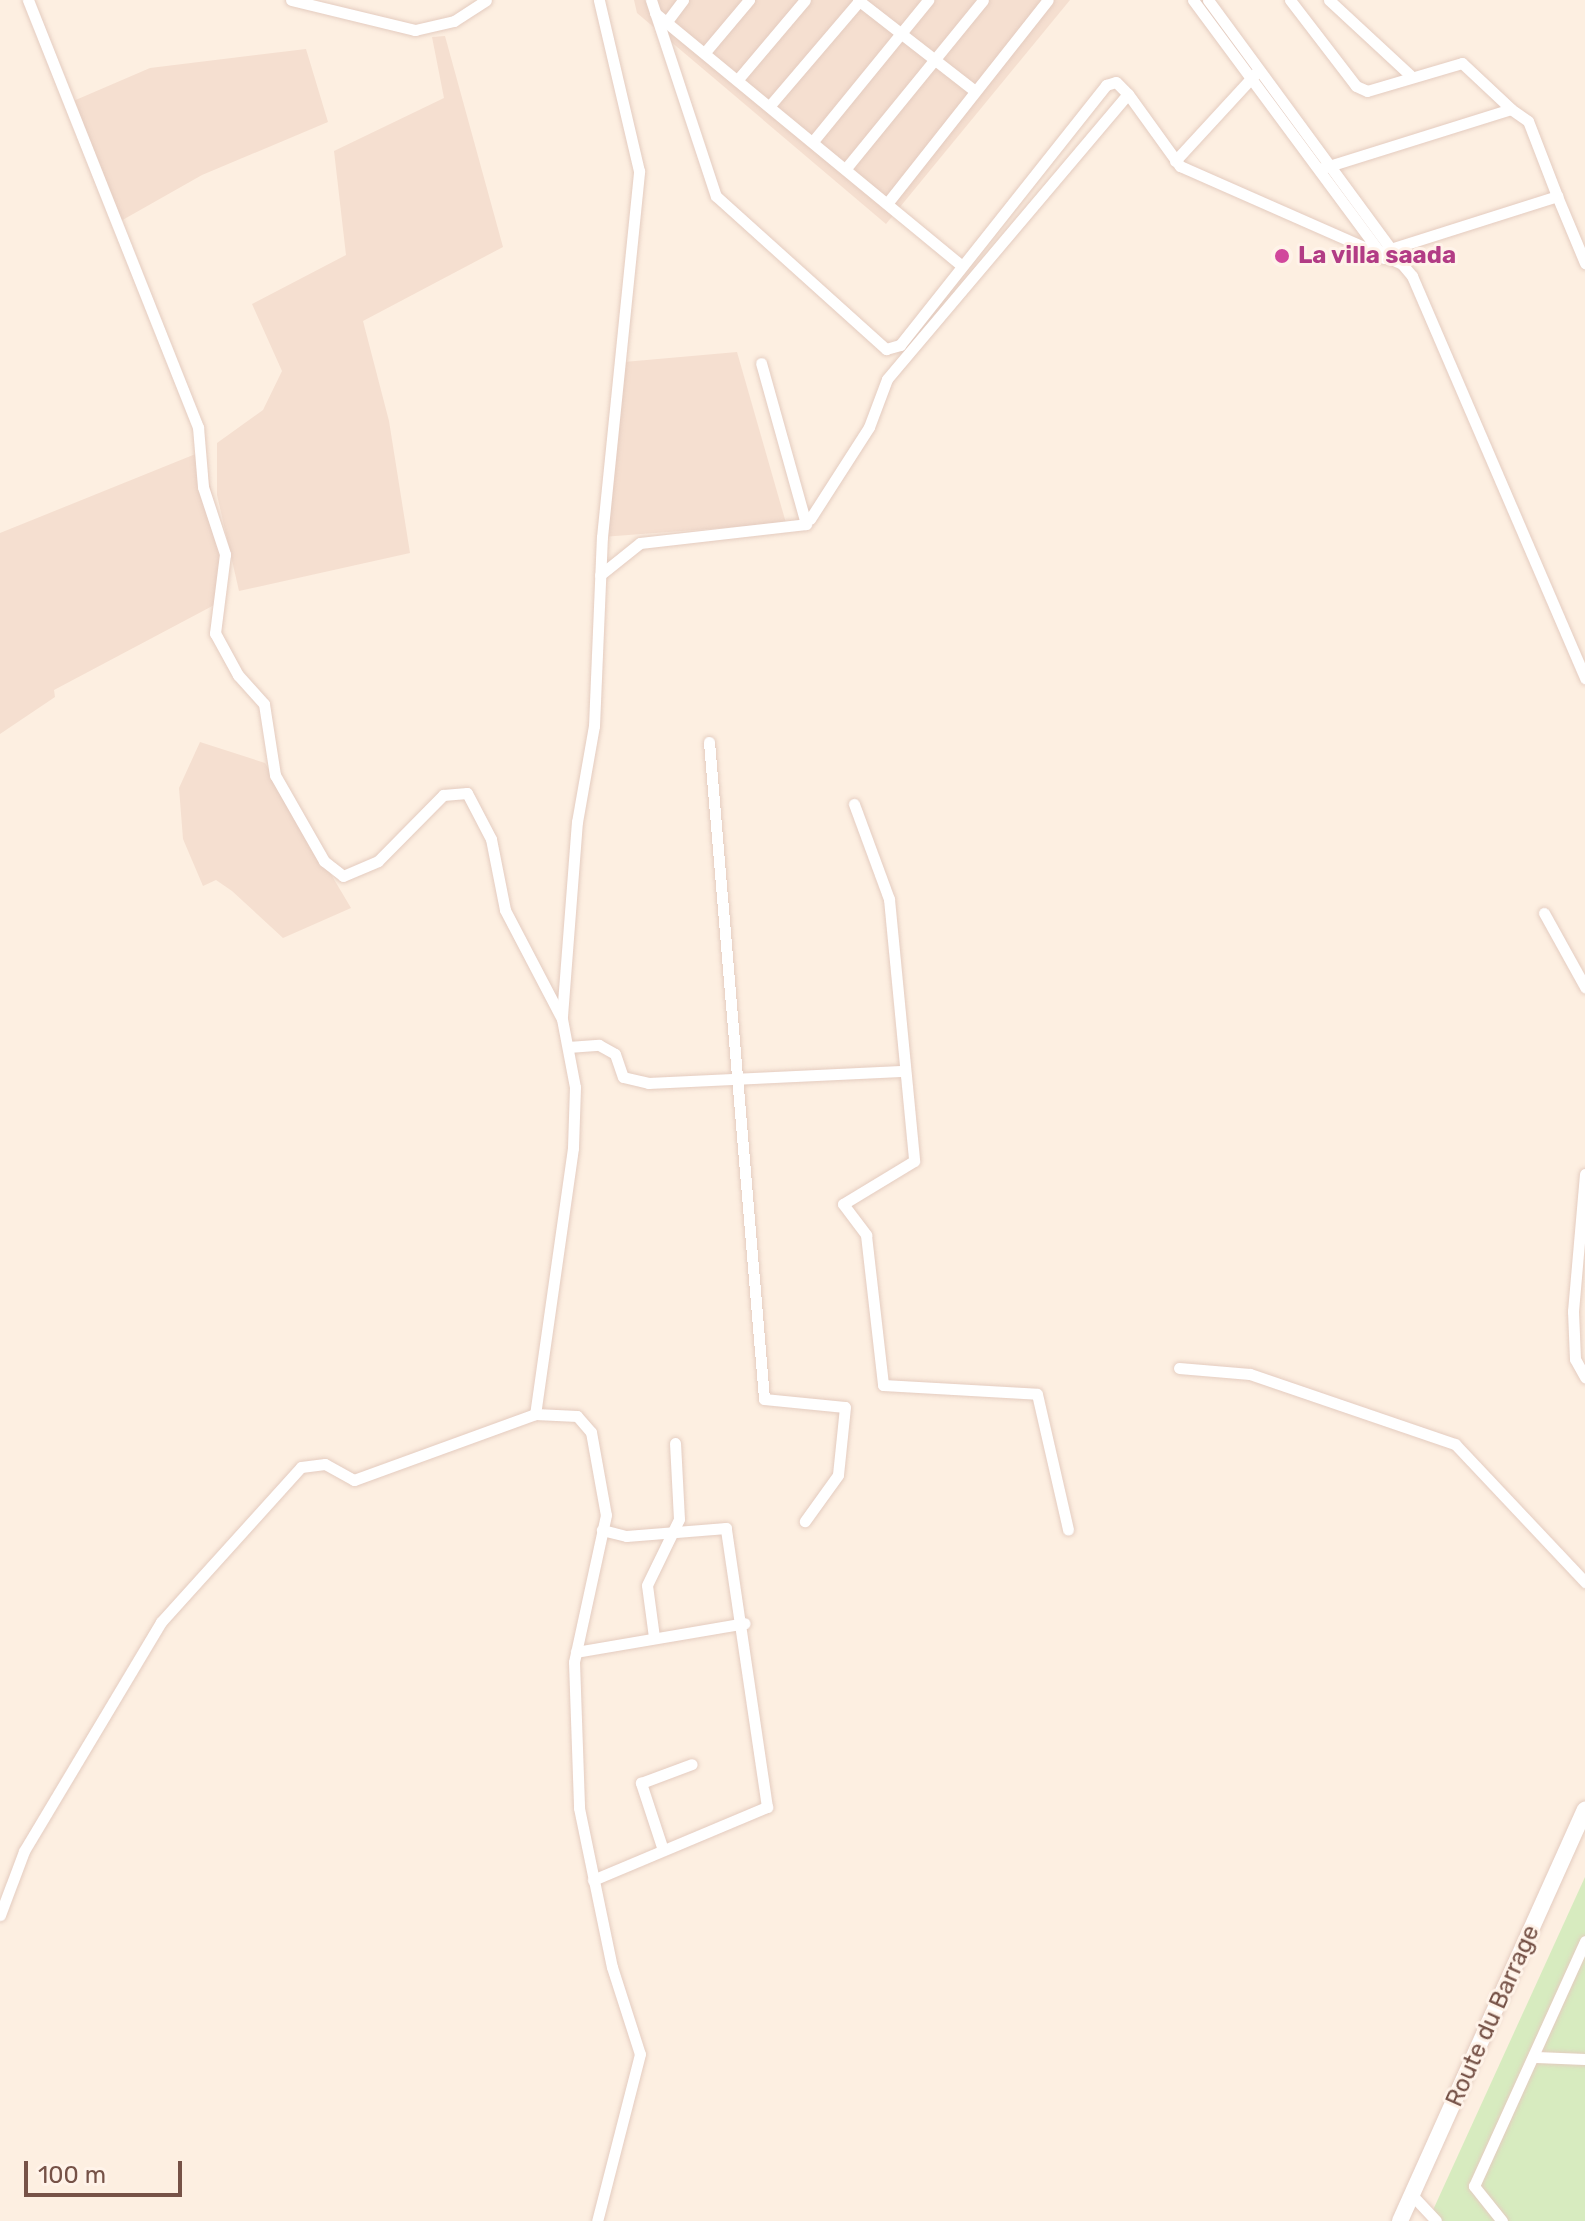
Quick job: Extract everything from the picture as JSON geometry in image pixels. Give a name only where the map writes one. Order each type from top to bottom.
[{"type":"main road","name":"Route du Barrage","points":[[1400,2221],[1585,1810]]},
{"type":"street","points":[[28,0],[198,427],[203,487],[225,554],[215,633],[238,675],[264,704],[275,775],[324,861],[343,876],[378,861],[443,795],[467,793],[491,839],[505,910],[562,1019],[575,1099],[568,1213],[535,1414]]},
{"type":"street","points":[[291,0],[415,30],[454,21],[486,0]]},
{"type":"street","points":[[562,1019],[577,822],[594,726],[600,576],[639,171],[631,113],[610,66],[599,0]]},
{"type":"street","points":[[651,0],[716,196],[886,349],[900,345],[959,264],[1106,85],[1116,82],[1128,94],[1175,161],[1386,253],[1402,264],[1417,284],[1585,678]]},
{"type":"street","points":[[668,20],[683,0]]},
{"type":"street","points":[[706,51],[749,0]]},
{"type":"street","points":[[739,78],[805,0]]},
{"type":"street","points":[[772,103],[859,0],[975,91]]},
{"type":"street","points":[[814,140],[928,0]]},
{"type":"street","points":[[847,167],[983,0]]},
{"type":"street","points":[[889,201],[1048,0]]},
{"type":"street","points":[[1193,0],[1258,71],[1333,165],[1386,253]]},
{"type":"street","points":[[1208,0],[1258,71],[1320,169],[1386,253]]},
{"type":"street","points":[[1290,0],[1356,86],[1367,91],[1410,75],[1462,63],[1528,121],[1585,263]]},
{"type":"street","points":[[1329,0],[1410,75]]},
{"type":"street","points":[[655,13],[772,103],[959,264]]},
{"type":"street","points":[[1175,161],[1258,71]]},
{"type":"street","points":[[600,576],[640,543],[705,531],[792,529],[810,519],[869,427],[887,379],[1128,94]]},
{"type":"street","points":[[1320,169],[1511,109]]},
{"type":"street","points":[[1386,253],[1557,196]]},
{"type":"street","points":[[761,363],[810,519]]},
{"type":"street","points":[[709,742],[764,1399],[845,1407],[838,1475],[805,1521]]},
{"type":"street","points":[[854,804],[889,899],[901,1071],[914,1161],[843,1204],[866,1235],[883,1385],[1037,1394],[1068,1529]]},
{"type":"street","points":[[1544,913],[1585,987]]},
{"type":"street","points":[[568,1047],[599,1045],[615,1054],[623,1077],[648,1083],[901,1071]]},
{"type":"street","points":[[1585,1174],[1573,1311],[1575,1359],[1585,1377]]},
{"type":"street","points":[[1179,1368],[1250,1374],[1455,1444],[1585,1582]]},
{"type":"street","points":[[0,1915],[24,1851],[161,1622],[290,1477],[318,1463],[346,1479],[363,1478],[535,1414],[577,1416],[591,1432],[605,1493],[602,1530],[576,1652],[574,1745],[593,1880],[640,2054],[597,2221]]},
{"type":"street","points":[[654,1637],[647,1585],[676,1531],[675,1443]]},
{"type":"street","points":[[593,1880],[767,1807],[745,1623],[726,1528],[602,1530]]},
{"type":"street","points":[[576,1652],[745,1623]]},
{"type":"street","points":[[663,1850],[641,1783],[692,1764]]},
{"type":"street","points":[[1502,2221],[1474,2186],[1536,2057],[1585,1941]]},
{"type":"street","points":[[1536,2057],[1585,2059]]},
{"type":"street","points":[[1412,2195],[1436,2221]]},
{"type":"shaded area","points":[[634,0],[1070,0],[886,224],[637,13]]},
{"type":"shaded area","points":[[445,36],[503,247],[363,321],[389,421],[410,553],[239,591],[217,495],[217,443],[263,410],[282,371],[252,304],[346,255],[334,151],[444,98],[432,37]]},
{"type":"shaded area","points":[[306,49],[328,122],[202,175],[119,222],[71,102],[150,68]]},
{"type":"shaded area","points":[[737,352],[786,523],[602,537],[624,362]]},
{"type":"shaded area","points":[[203,451],[225,554],[218,603],[54,690],[55,697],[0,734],[0,533]]},
{"type":"shaded area","points":[[200,742],[265,763],[351,908],[283,938],[216,880],[203,886],[183,839],[179,788]]},
{"type":"green space","points":[[1585,1877],[1585,2221],[1428,2221]]},
{"type":"place","name":"La villa saada","points":[[1282,256]]}]
